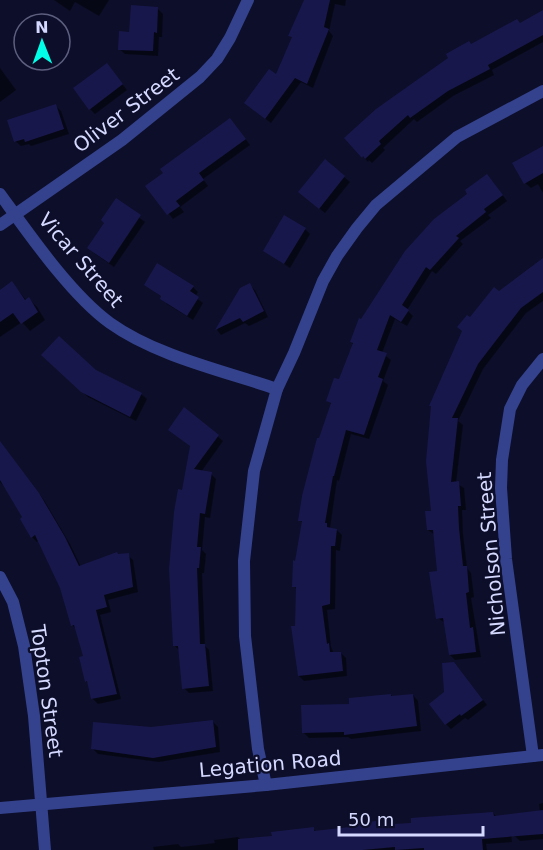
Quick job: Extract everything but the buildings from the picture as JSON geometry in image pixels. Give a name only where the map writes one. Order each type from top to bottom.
[{"type":"street","name":"Oliver Street","points":[[0,225],[122,140],[200,77],[217,59],[248,0]]},
{"type":"street","points":[[266,785],[258,750],[245,636],[244,570],[254,471],[277,389],[323,281],[350,237],[376,206],[457,137],[543,91]]},
{"type":"street","name":"Vicar Street","points":[[0,194],[59,271],[98,314],[111,324],[159,350],[277,389]]},
{"type":"street","name":"Nicholson Street","points":[[538,756],[506,559],[501,488],[502,460],[510,409],[522,385],[543,359]]},
{"type":"street","name":"Topton Street","points":[[0,577],[13,602],[24,646],[34,716],[45,850]]},
{"type":"street","name":"Legation Road","points":[[0,808],[266,785],[538,756]]}]
